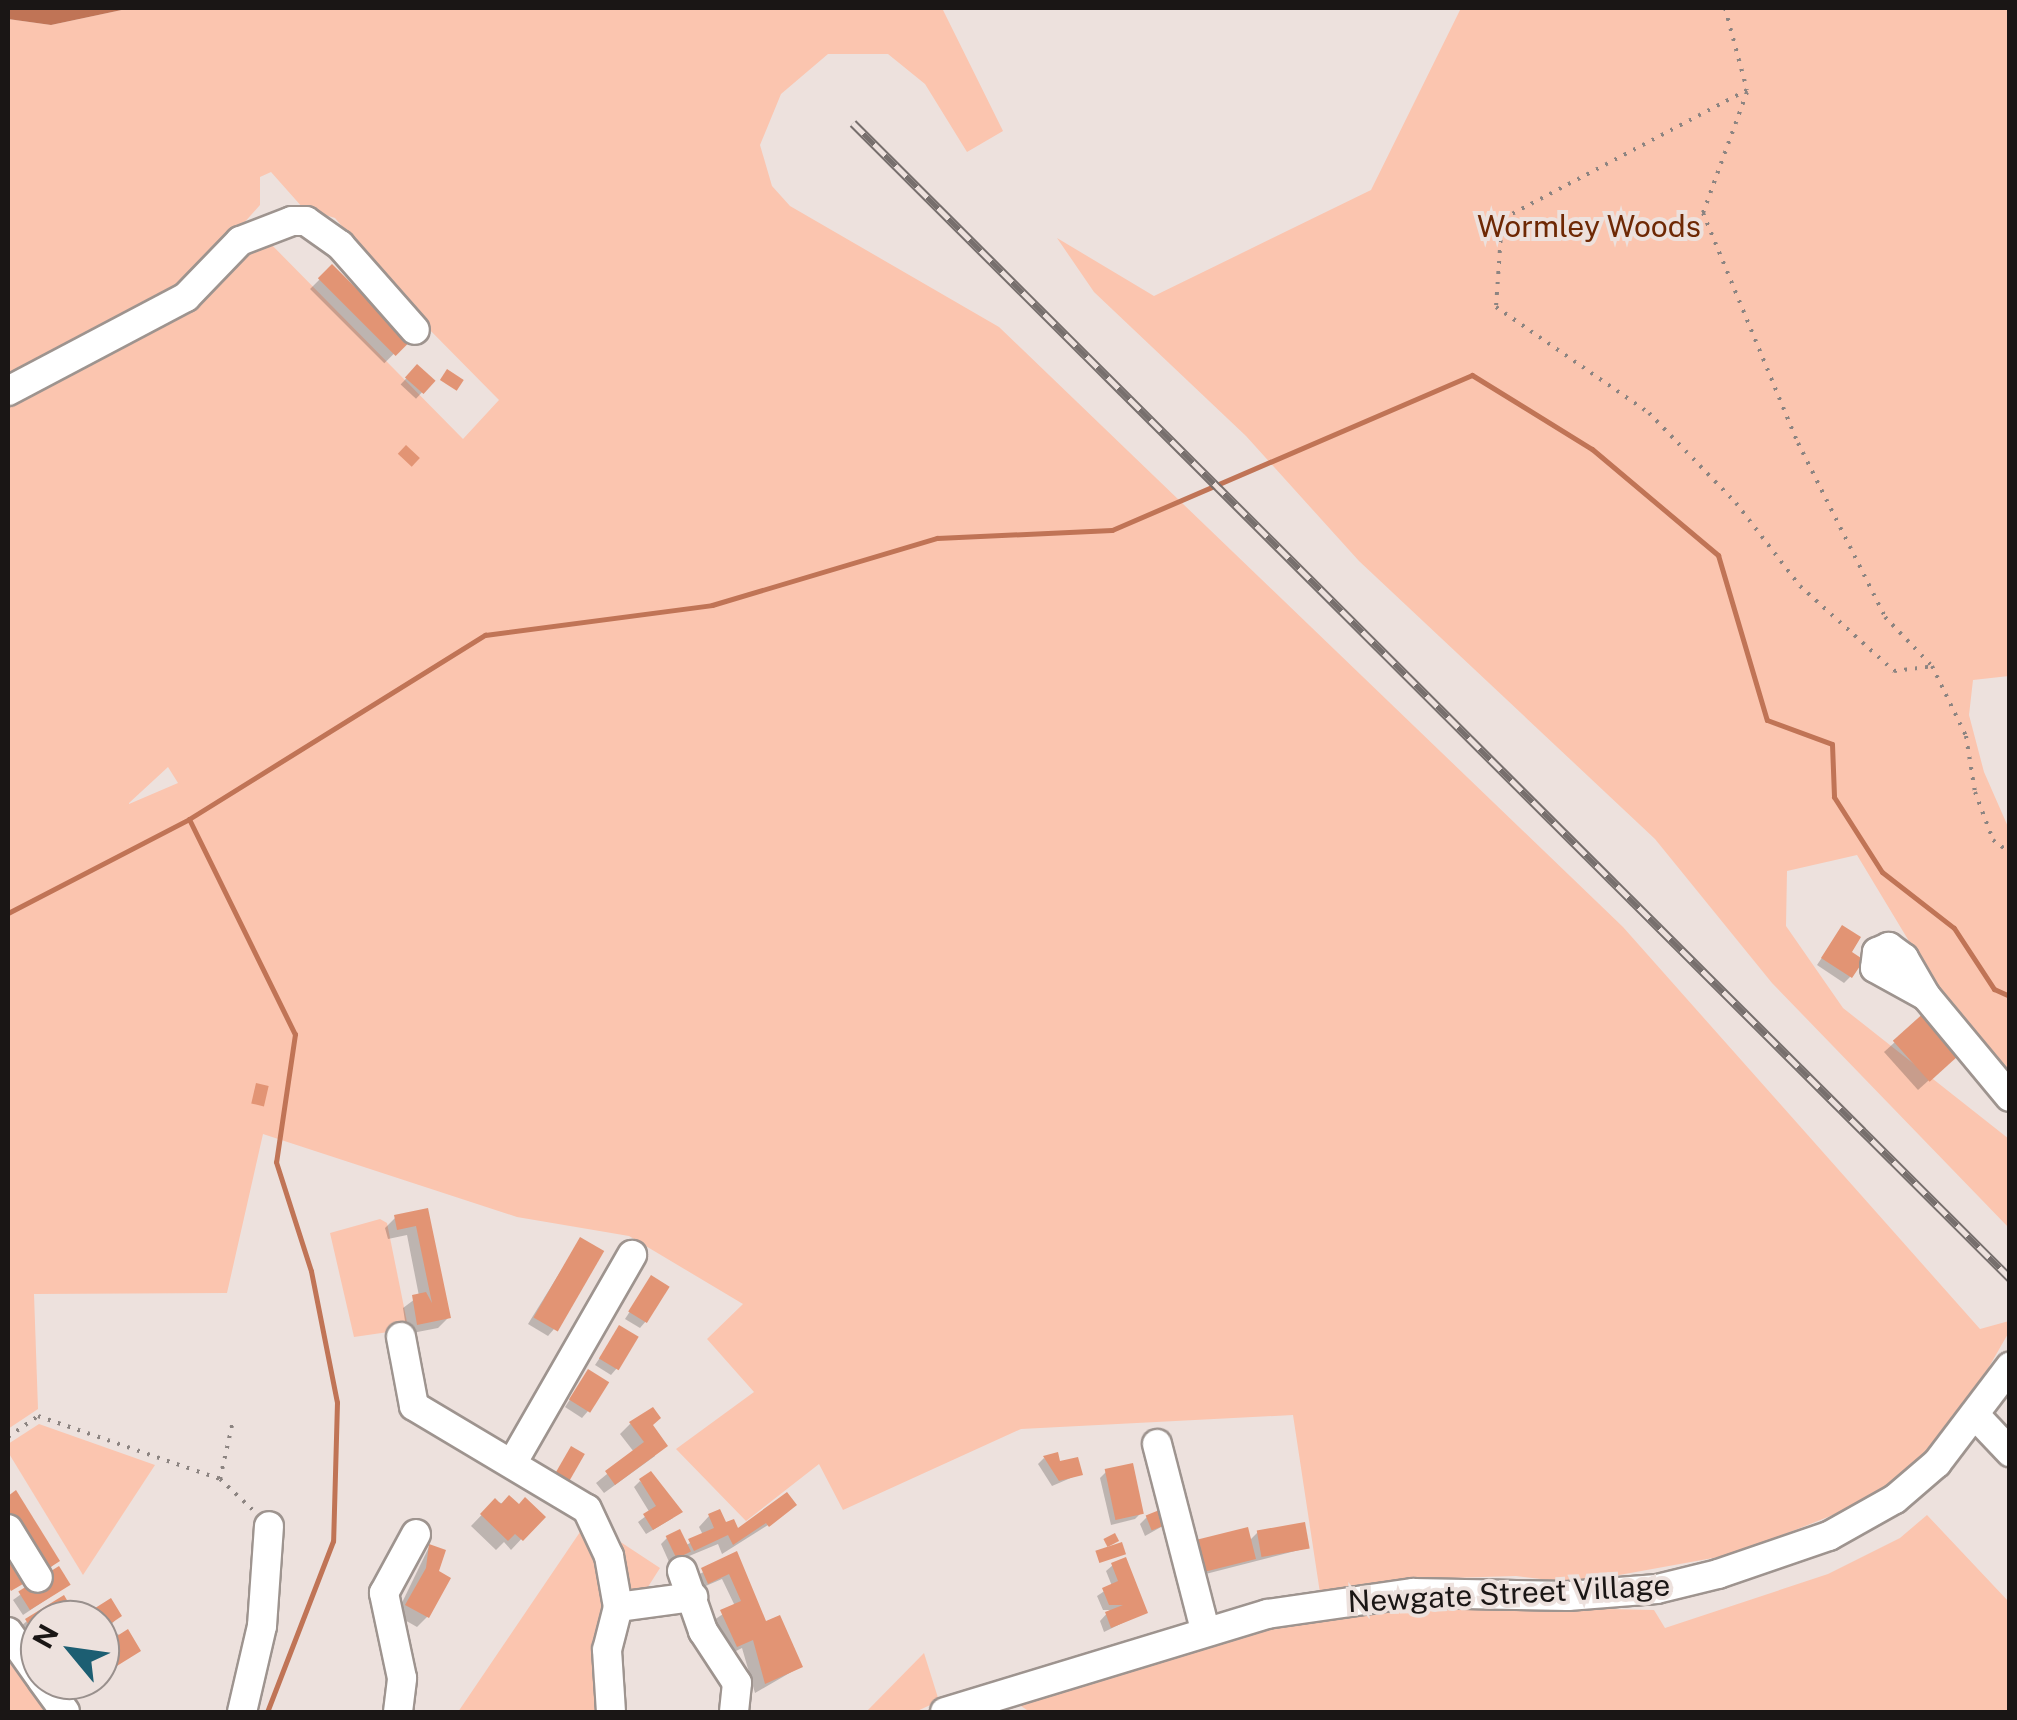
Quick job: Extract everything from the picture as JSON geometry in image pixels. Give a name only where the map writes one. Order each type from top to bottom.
[{"type":"street","points":[[8,391],[186,298],[240,241],[292,221],[306,221],[340,245],[415,330]]},
{"type":"street","points":[[1926,996],[2010,1098]]},
{"type":"street","points":[[512,1462],[632,1255]]},
{"type":"street","points":[[401,1337],[414,1406],[587,1510],[609,1556],[618,1608],[607,1650],[611,1712]]},
{"type":"street","name":"Newgate Street Village","points":[[945,1712],[997,1704],[1205,1630],[1267,1614],[1413,1593],[1568,1596],[1657,1589],[1718,1574],[1829,1536],[1894,1499],[1976,1416],[2010,1366]]},
{"type":"street","points":[[1976,1416],[2010,1452]]},
{"type":"street","points":[[1157,1444],[1205,1630]]},
{"type":"street","points":[[242,1712],[262,1626],[269,1526]]},
{"type":"street","points":[[8,1529],[38,1578]]},
{"type":"street","points":[[398,1712],[402,1678],[384,1592],[416,1534]]},
{"type":"street","points":[[682,1571],[703,1631],[738,1683],[734,1712]]},
{"type":"street","points":[[618,1608],[693,1597]]},
{"type":"path","points":[[1725,8],[1747,90],[1703,213],[1798,442],[1876,599],[1932,666],[1966,736],[1975,792],[1994,840],[2010,853]]},
{"type":"path","points":[[1747,90],[1502,219],[1496,307],[1649,414],[1736,503],[1800,586],[1894,671],[1932,666]]},
{"type":"path","points":[[8,1437],[38,1416],[220,1479],[269,1526]]},
{"type":"path","points":[[220,1479],[233,1421]]},
{"type":"green space","points":[[131,8],[942,8],[1003,131],[967,152],[925,84],[888,54],[828,54],[781,94],[760,145],[772,186],[790,206],[999,327],[1623,927],[1980,1329],[2009,1321],[2009,1332],[1966,1407],[1920,1461],[1873,1499],[1735,1554],[1575,1583],[1516,1576],[1418,1579],[1320,1593],[1293,1415],[1021,1429],[843,1510],[819,1464],[746,1521],[676,1449],[754,1392],[707,1339],[743,1304],[629,1236],[517,1217],[263,1134],[227,1293],[34,1294],[38,1409],[8,1429],[8,395],[191,302],[263,236],[463,439],[499,400],[422,322],[335,218],[303,208],[271,172],[260,177],[260,205],[186,287],[8,383],[8,19],[51,25]],"holes":[[[168,767],[178,783],[129,804]]]},
{"type":"green space","name":"Wormley Woods","points":[[1461,8],[2009,8],[2009,676],[1973,680],[1969,715],[1984,772],[2009,829],[2009,1107],[1857,855],[1787,871],[1786,926],[1843,1008],[2009,1139],[2009,1228],[1772,983],[1655,839],[1359,561],[1246,436],[1094,292],[1057,238],[1154,296],[1371,190]]},
{"type":"green space","points":[[380,1219],[387,1223],[407,1322],[402,1330],[354,1337],[330,1233]]},
{"type":"green space","points":[[39,1424],[155,1465],[83,1575],[8,1452],[8,1444]]},
{"type":"green space","points":[[599,1504],[619,1541],[660,1568],[592,1675],[624,1712],[458,1712]]},
{"type":"green space","points":[[1927,1515],[2009,1602],[2009,1712],[1030,1712],[1015,1702],[1283,1625],[1409,1605],[1654,1610],[1665,1628],[1828,1574],[1900,1538]]},
{"type":"green space","points":[[924,1653],[939,1701],[915,1712],[866,1712]]},
{"type":"green space","points":[[8,1661],[20,1677],[20,1700],[37,1700],[46,1712],[8,1712]]},
{"type":"shaded area","points":[[8,8],[131,8],[51,25],[8,19]]},
{"type":"building","points":[[332,264],[410,342],[396,356],[318,278]]},
{"type":"building","points":[[417,364],[436,381],[424,394],[405,377]]},
{"type":"building","points":[[447,369],[464,380],[457,391],[440,380]]},
{"type":"building","points":[[406,445],[420,458],[412,467],[398,454]]},
{"type":"building","points":[[1842,925],[1861,937],[1852,952],[1864,960],[1852,978],[1821,958]]},
{"type":"building","points":[[1927,1010],[1964,1051],[1930,1082],[1893,1041]]},
{"type":"building","points":[[256,1083],[269,1086],[264,1106],[251,1103]]},
{"type":"building","points":[[428,1208],[451,1318],[417,1325],[412,1295],[426,1292],[432,1303],[416,1226],[397,1230],[394,1215]]},
{"type":"building","points":[[580,1237],[604,1251],[558,1332],[534,1318]]},
{"type":"building","points":[[651,1275],[670,1287],[647,1323],[628,1311]]},
{"type":"building","points":[[619,1325],[639,1337],[619,1370],[599,1358]]},
{"type":"building","points":[[588,1369],[609,1382],[590,1413],[569,1400]]},
{"type":"building","points":[[653,1407],[661,1418],[653,1425],[668,1446],[615,1485],[605,1471],[644,1442],[629,1422]]},
{"type":"building","points":[[571,1446],[585,1454],[569,1482],[555,1474]]},
{"type":"building","points":[[1058,1452],[1060,1461],[1078,1457],[1083,1475],[1059,1481],[1043,1456]]},
{"type":"building","points":[[1133,1463],[1144,1514],[1115,1520],[1105,1469]]},
{"type":"building","points":[[651,1471],[683,1512],[653,1530],[643,1514],[656,1506],[639,1479]]},
{"type":"building","points":[[16,1490],[60,1561],[43,1572],[8,1514],[8,1496]]},
{"type":"building","points":[[787,1492],[797,1505],[769,1527],[766,1523],[733,1545],[728,1535],[694,1551],[688,1539],[714,1528],[708,1514],[720,1509],[726,1522],[734,1519],[738,1528]]},
{"type":"building","points":[[509,1495],[519,1504],[525,1497],[546,1517],[523,1541],[515,1534],[508,1541],[480,1514],[495,1498],[501,1504]]},
{"type":"building","points":[[1167,1507],[1173,1522],[1152,1530],[1146,1516]]},
{"type":"building","points":[[1305,1522],[1310,1549],[1261,1557],[1257,1531]]},
{"type":"building","points":[[1248,1527],[1256,1559],[1201,1573],[1193,1541]]},
{"type":"building","points":[[680,1529],[691,1551],[677,1558],[666,1536]]},
{"type":"building","points":[[1115,1533],[1119,1541],[1108,1547],[1103,1539]]},
{"type":"building","points":[[1122,1542],[1126,1554],[1099,1563],[1095,1551]]},
{"type":"building","points":[[429,1544],[446,1550],[439,1571],[451,1578],[429,1618],[405,1605],[426,1568]]},
{"type":"building","points":[[8,1547],[28,1581],[11,1591],[8,1586]]},
{"type":"building","points":[[737,1551],[766,1621],[780,1615],[803,1667],[765,1684],[753,1640],[737,1647],[720,1610],[741,1601],[729,1574],[708,1584],[701,1568]]},
{"type":"building","points":[[1126,1557],[1148,1613],[1111,1628],[1105,1612],[1123,1605],[1109,1605],[1102,1588],[1118,1581],[1111,1563]]},
{"type":"building","points":[[59,1566],[71,1585],[46,1600],[24,1600],[18,1591]]},
{"type":"building","points":[[128,1629],[141,1651],[120,1664],[120,1634]]},
{"type":"waterway","points":[[8,913],[189,819],[485,635],[712,605],[937,538],[1112,530],[1472,375],[1592,449],[1718,555],[1767,720],[1832,744],[1834,797],[1882,872],[1954,928],[1994,989],[2010,996]]},
{"type":"waterway","points":[[189,819],[295,1034],[276,1162],[311,1271],[337,1402],[333,1541],[267,1712]]},
{"type":"railway","points":[[853,123],[2010,1278]]}]
